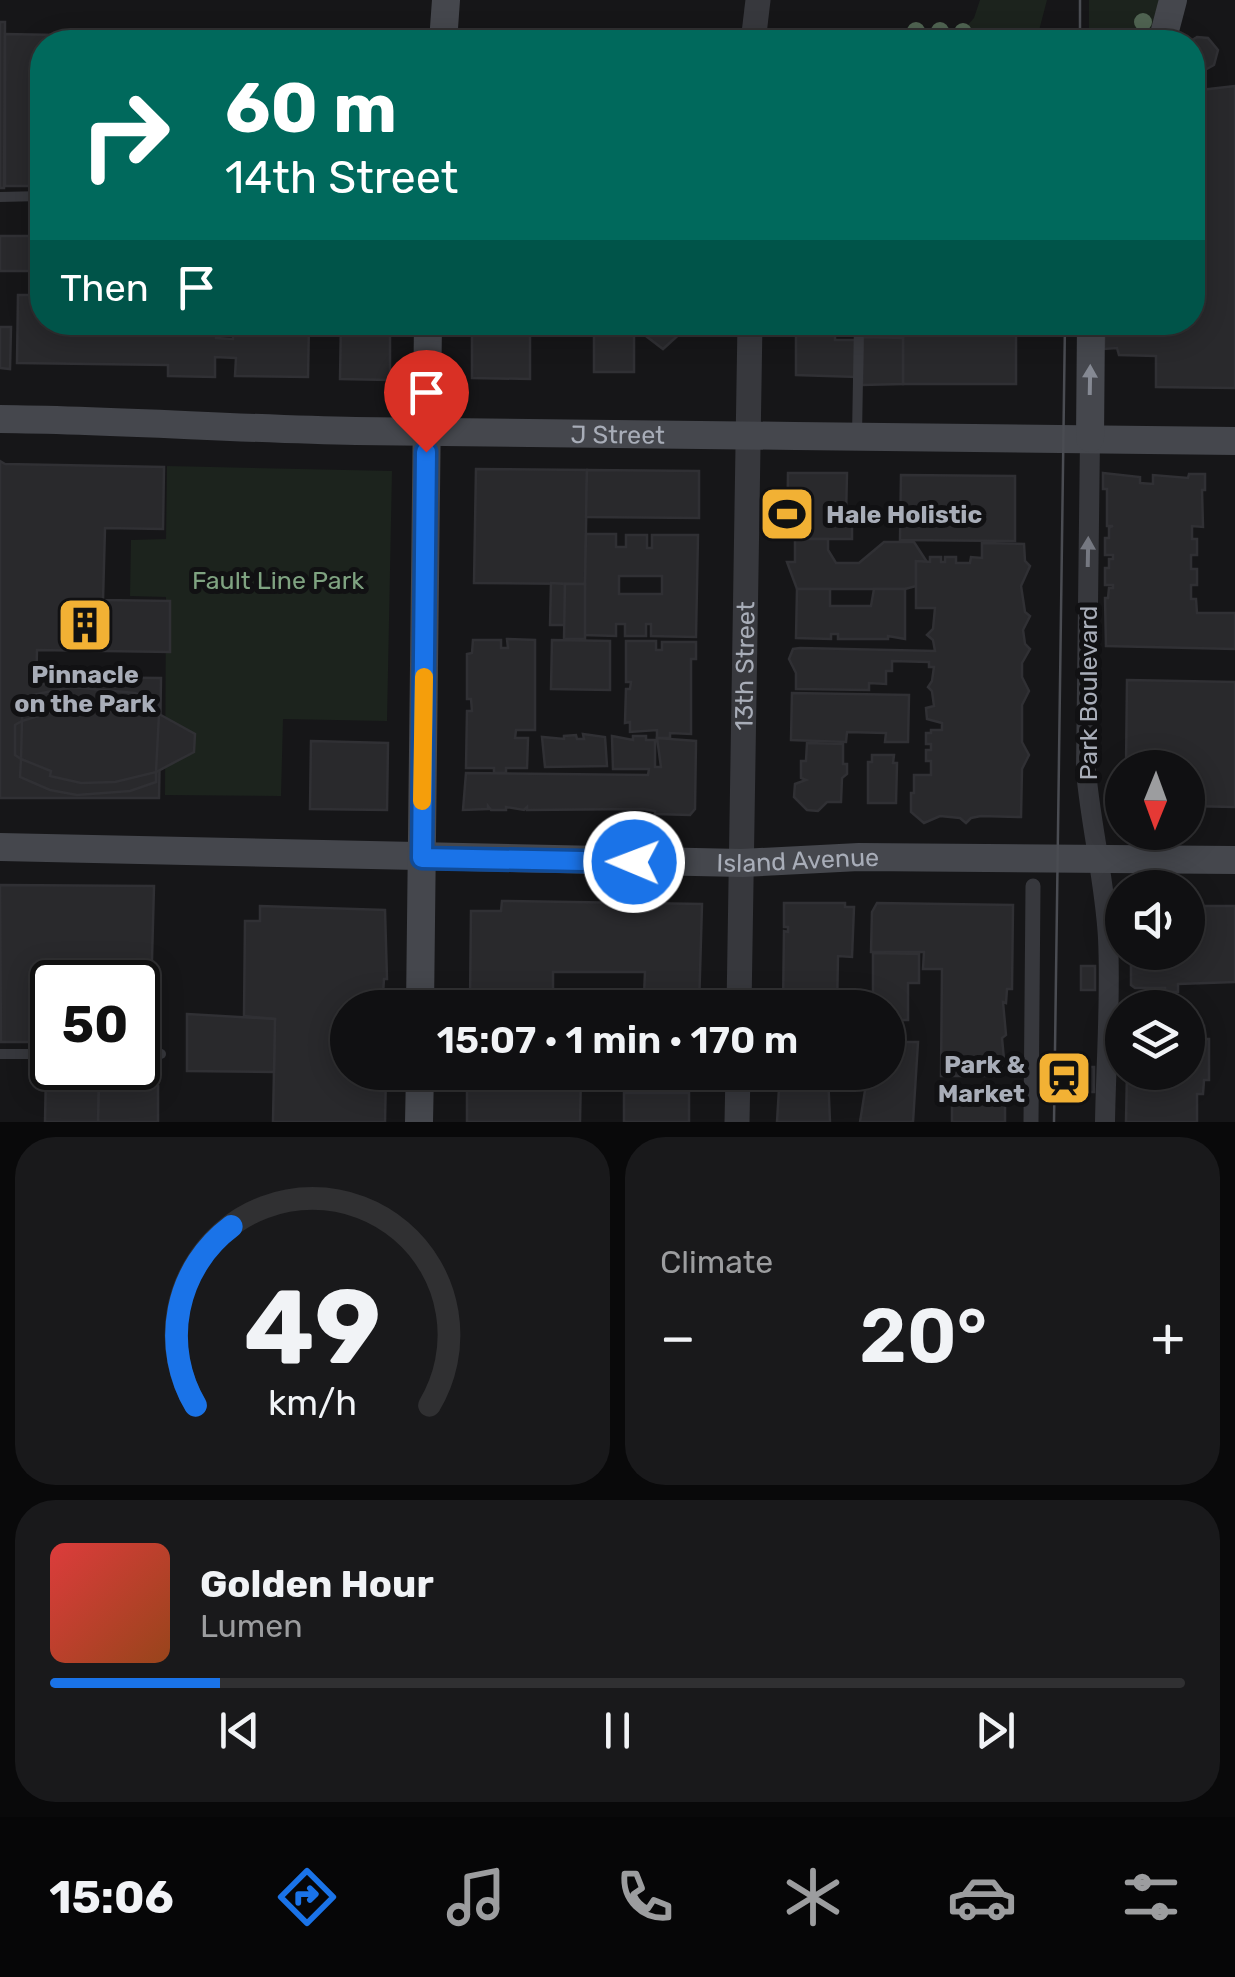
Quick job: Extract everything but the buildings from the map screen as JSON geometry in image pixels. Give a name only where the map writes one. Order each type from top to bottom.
[{"type":"main road","points":[[444,30],[446,0]]},
{"type":"main road","points":[[1165,30],[1173,0]]},
{"type":"main road","points":[[420,990],[428,335]]},
{"type":"main road","name":"Park Boulevard","points":[[1090,438],[1091,335]]},
{"type":"main road","name":"J Street","points":[[0,419],[427,432],[1235,441]]},
{"type":"main road","name":"Island Avenue","points":[[0,847],[742,863],[859,857],[1235,860]]},
{"type":"main road","points":[[419,1122],[420,1090]]},
{"type":"street","points":[[754,30],[758,0]]},
{"type":"street","name":"13th Street","points":[[739,990],[750,335]]},
{"type":"street","name":"Park Boulevard","points":[[1090,438],[1086,771],[1108,941],[1104,1122]]},
{"type":"street","points":[[1031,1122],[1034,886]]},
{"type":"street","points":[[738,1090],[738,1122]]},
{"type":"lane","points":[[0,197],[30,196]]},
{"type":"lane","points":[[857,436],[859,335]]},
{"type":"lane","points":[[0,1054],[30,1054]]},
{"type":"green space","points":[[980,0],[1047,0],[1039,30],[964,29],[974,18]]},
{"type":"green space","points":[[1089,0],[1159,0],[1152,30],[1089,30]]},
{"type":"green space","name":"Fault Line Park","points":[[167,466],[392,471],[387,721],[283,719],[281,796],[165,795],[166,597],[130,596],[131,540],[166,539]]},
{"type":"tram line","points":[[1080,0],[1080,30]]},
{"type":"tram line","points":[[1054,1122],[1065,335]]},
{"type":"slow traffic","points":[[422,801],[424,677]]},
{"type":"place","name":"Hale Holistic","points":[[787,514]]},
{"type":"place","name":"Pinnacle on the Park","points":[[85,625]]},
{"type":"place","name":"Park & Market","points":[[1064,1078]]},
{"type":"route","points":[[426,452],[422,858],[634,862]]}]
